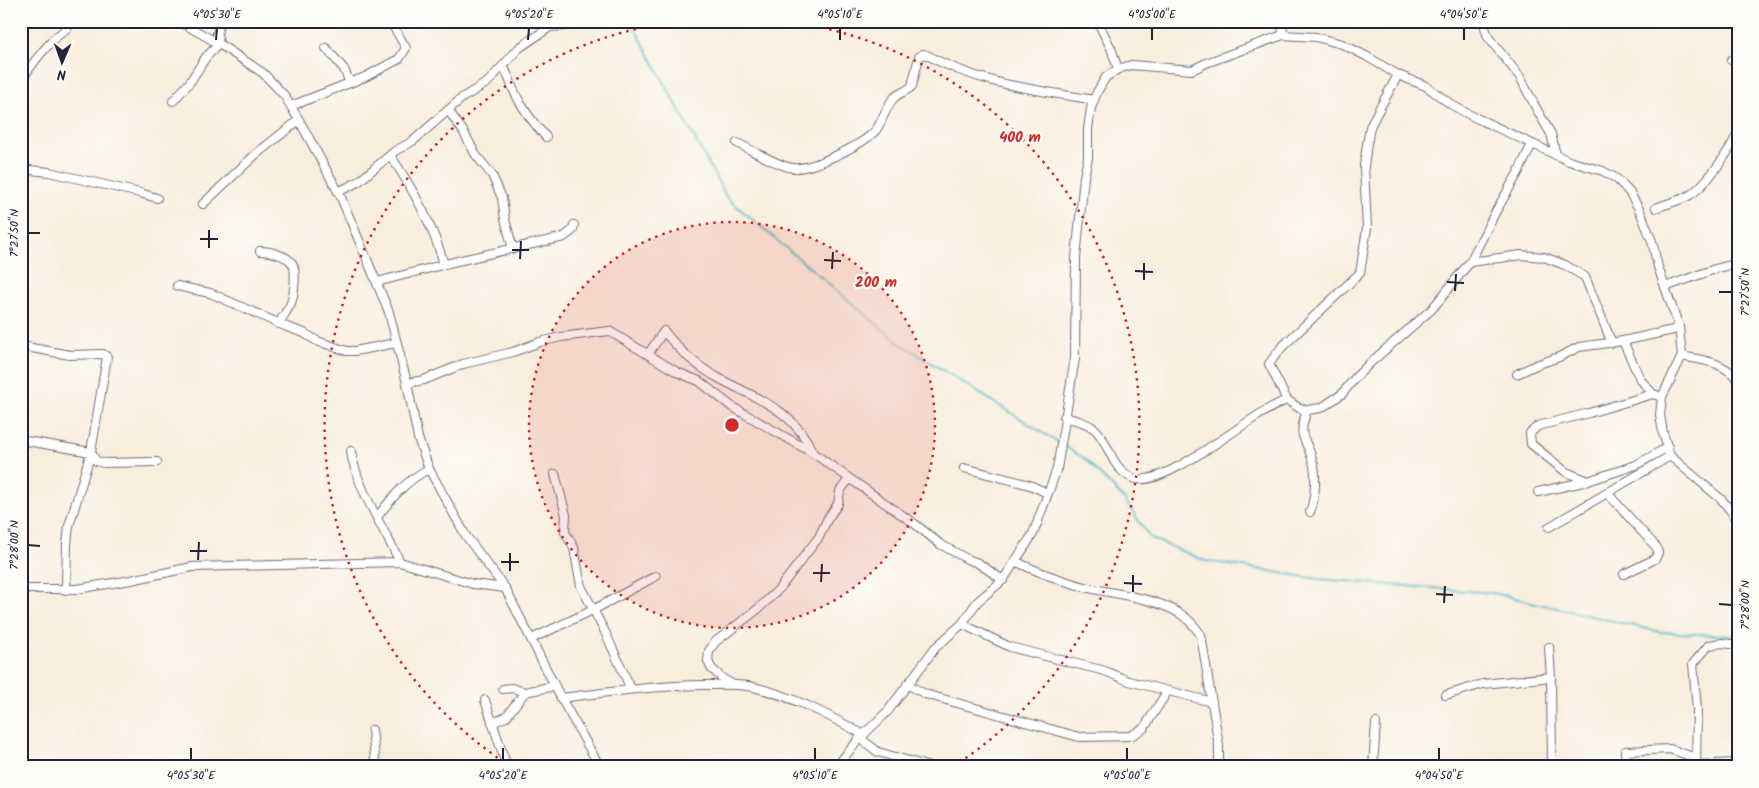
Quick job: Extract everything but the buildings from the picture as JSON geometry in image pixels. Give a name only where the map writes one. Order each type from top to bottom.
[{"type":"street","points":[[21,81],[35,60],[57,36],[68,28],[72,21]]},
{"type":"street","points":[[179,21],[263,73],[284,95],[299,120],[338,192],[389,312],[407,383],[418,438],[429,468],[466,536],[505,588],[561,698],[600,767]]},
{"type":"street","points":[[219,44],[217,34],[220,21]]},
{"type":"street","points":[[291,106],[350,83],[400,59],[406,48],[390,21]]},
{"type":"street","points":[[1097,21],[1111,48],[1118,69]]},
{"type":"street","points":[[1282,21],[1283,35]]},
{"type":"street","points":[[1483,21],[1488,37],[1520,77],[1551,134],[1556,156]]},
{"type":"street","points":[[338,192],[358,182],[390,155],[413,141],[462,98],[488,82],[519,48],[550,27],[565,26]]},
{"type":"street","points":[[836,767],[862,736],[888,712],[935,648],[962,624],[977,602],[1002,580],[1033,534],[1057,469],[1075,358],[1076,258],[1084,177],[1088,158],[1088,128],[1091,108],[1096,92],[1106,77],[1118,69],[1132,65],[1192,70],[1206,63],[1283,35],[1316,37],[1342,44],[1398,75],[1426,86],[1452,105],[1470,115],[1556,156],[1603,171],[1617,178],[1630,193],[1640,211],[1652,241],[1658,267],[1679,327],[1682,356],[1662,397],[1660,415],[1670,456],[1734,511],[1738,524]]},
{"type":"street","points":[[173,101],[190,82],[206,57],[219,44]]},
{"type":"street","points":[[326,48],[344,69],[350,83]]},
{"type":"street","points":[[736,143],[792,168],[813,164],[842,153],[875,131],[885,117],[893,99],[912,86],[919,57],[923,54],[980,78],[1094,100]]},
{"type":"street","points":[[503,66],[524,108],[534,124],[546,137]]},
{"type":"street","points":[[1398,75],[1370,127],[1364,166],[1368,228],[1360,273],[1281,348],[1269,364],[1288,400],[1299,408],[1307,410],[1321,408],[1342,394],[1370,363],[1432,309],[1470,262],[1532,144]]},
{"type":"street","points":[[448,110],[476,155],[492,175],[502,198],[513,249]]},
{"type":"street","points":[[203,204],[255,155],[299,120]]},
{"type":"street","points":[[1656,208],[1692,193],[1727,154],[1738,132]]},
{"type":"street","points":[[390,155],[405,176],[430,224],[444,264]]},
{"type":"street","points":[[21,169],[49,172],[157,198]]},
{"type":"street","points":[[377,282],[444,264],[564,237],[573,230],[574,225]]},
{"type":"street","points":[[260,251],[266,251],[287,258],[293,264],[294,275],[291,304],[279,324]]},
{"type":"street","points":[[1470,262],[1521,255],[1544,257],[1565,265],[1585,277],[1612,343]]},
{"type":"street","points":[[1665,287],[1738,263]]},
{"type":"street","points":[[21,281],[21,289]]},
{"type":"street","points":[[177,286],[210,293],[279,324],[304,333],[317,341],[347,351],[396,343]]},
{"type":"street","points":[[1517,374],[1579,347],[1623,341],[1679,327]]},
{"type":"street","points":[[407,383],[424,380],[463,364],[513,352],[540,342],[568,335],[610,331],[677,372],[699,381],[731,406],[813,453],[915,524],[940,544],[978,563],[1002,580]]},
{"type":"street","points":[[648,354],[664,331],[676,347],[691,360],[723,380],[751,393],[782,413],[807,439],[813,453]]},
{"type":"street","points":[[1623,341],[1640,379],[1652,394]]},
{"type":"street","points":[[21,346],[70,355],[103,354],[107,357],[91,452],[69,526],[66,590]]},
{"type":"street","points":[[1682,356],[1719,364],[1731,371],[1738,379]]},
{"type":"street","points":[[1588,481],[1566,472],[1531,444],[1530,433],[1538,426],[1652,394],[1662,397]]},
{"type":"street","points":[[1064,417],[1087,424],[1097,432],[1112,459],[1124,473],[1134,479],[1142,479],[1160,476],[1174,469],[1234,432],[1258,414],[1277,403],[1288,400]]},
{"type":"street","points":[[1307,410],[1302,432],[1314,462],[1315,475],[1313,506],[1310,512]]},
{"type":"street","points":[[21,440],[91,452]]},
{"type":"street","points":[[1538,492],[1588,481],[1636,466],[1668,447]]},
{"type":"street","points":[[350,451],[361,485],[400,562]]},
{"type":"street","points":[[91,452],[96,461],[104,463],[157,462]]},
{"type":"street","points":[[1549,527],[1670,456]]},
{"type":"street","points":[[377,517],[415,475],[429,468]]},
{"type":"street","points":[[964,468],[1030,486],[1047,494]]},
{"type":"street","points":[[555,474],[566,515],[565,532],[574,548],[581,586],[630,689]]},
{"type":"street","points":[[734,685],[723,679],[711,668],[708,661],[709,651],[716,642],[778,589],[819,537],[828,518],[838,504],[840,491],[848,479]]},
{"type":"street","points":[[1608,494],[1657,548],[1658,553],[1655,560],[1624,574]]},
{"type":"street","points":[[1015,561],[1027,567],[1092,589],[1152,603],[1183,615],[1201,634],[1219,746],[1219,767]]},
{"type":"street","points":[[21,589],[66,590],[113,584],[192,567],[400,562],[473,584],[505,588]]},
{"type":"street","points":[[531,639],[593,610],[656,576]]},
{"type":"street","points":[[962,624],[1010,647],[1105,671],[1129,681],[1166,692],[1212,702]]},
{"type":"street","points":[[1695,763],[1697,709],[1692,664],[1708,645],[1722,643],[1738,645]]},
{"type":"street","points":[[1549,648],[1552,767]]},
{"type":"street","points":[[1446,695],[1483,684],[1551,677]]},
{"type":"street","points":[[907,684],[925,694],[1079,737],[1131,736],[1138,733],[1144,728],[1166,692]]},
{"type":"street","points":[[561,698],[630,689],[677,686],[734,685],[761,690],[806,705],[862,736],[878,752],[930,767]]},
{"type":"street","points":[[503,689],[512,688],[524,692],[555,686]]},
{"type":"street","points":[[492,723],[506,717],[524,692]]},
{"type":"street","points":[[485,700],[507,767]]},
{"type":"street","points":[[1373,767],[1376,723]]},
{"type":"street","points":[[372,730],[376,767]]},
{"type":"street","points":[[1626,767],[1625,751],[1670,749],[1695,763],[1738,763]]},
{"type":"waterway","points":[[631,21],[727,198],[898,342],[1059,443]]},
{"type":"waterway","points":[[1063,445],[1085,459],[1124,499],[1150,538],[1206,561],[1318,579],[1493,593],[1660,632],[1738,636]]}]
